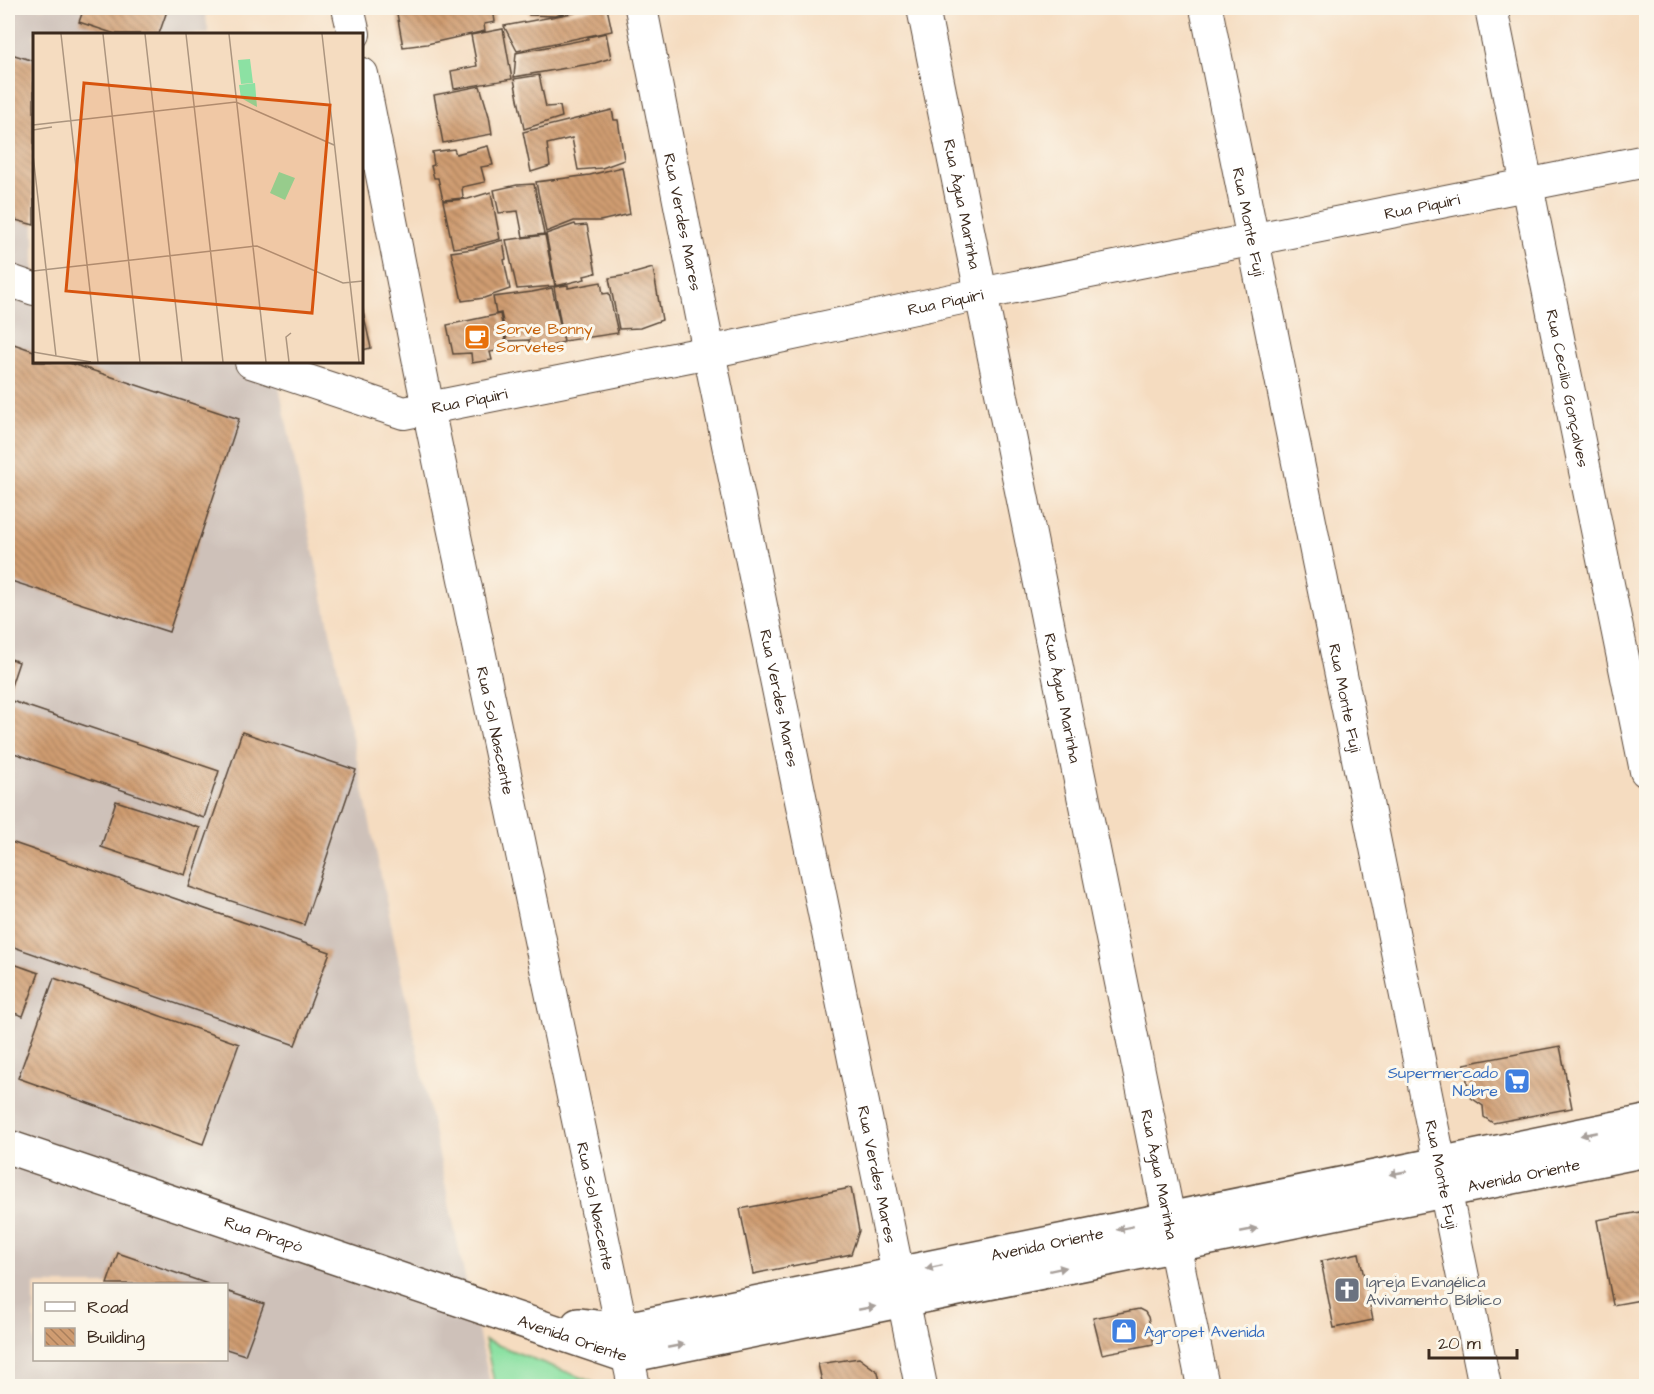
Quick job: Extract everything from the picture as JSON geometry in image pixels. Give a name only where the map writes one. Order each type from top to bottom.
[{"type":"street","points":[[348,8],[354,33]]},
{"type":"street","name":"Rua Verdes Mares","points":[[641,8],[709,352],[921,1386]]},
{"type":"street","name":"Rua Água Marinha","points":[[923,8],[1203,1386]]},
{"type":"street","name":"Rua Monte Fuji","points":[[1206,8],[1485,1386]]},
{"type":"street","name":"Rua Cecilio Gonçalves","points":[[1491,8],[1647,771]]},
{"type":"street","name":"Rua Sol Nascente","points":[[363,79],[428,408],[627,1357]]},
{"type":"street","name":"Rua Piquiri","points":[[254,363],[404,413],[709,352],[981,294],[1647,161]]},
{"type":"street","points":[[8,280],[33,289]]},
{"type":"street","name":"Avenida Oriente","points":[[1442,1178],[1647,1122]]},
{"type":"street","name":"Rua Pirapó","points":[[8,1147],[519,1320]]},
{"type":"street","name":"Avenida Oriente","points":[[519,1320],[627,1357],[900,1288],[1172,1232],[1442,1178],[1647,1150]]},
{"type":"shaded area","points":[[8,8],[204,8],[209,33],[33,33],[33,363],[274,363],[461,1260],[491,1386],[8,1386]]},
{"type":"green space","points":[[485,1340],[600,1385],[600,1386],[495,1386]]},
{"type":"building","points":[[84,8],[168,8],[159,33],[112,33],[79,22]]},
{"type":"building","points":[[396,8],[493,8],[495,22],[484,24],[485,31],[403,47]]},
{"type":"building","points":[[528,8],[575,8],[556,16],[529,15]]},
{"type":"building","points":[[607,8],[612,31],[517,51],[504,26],[583,11]]},
{"type":"building","points":[[503,29],[512,79],[454,89],[451,71],[477,66],[471,35]]},
{"type":"building","points":[[606,33],[611,58],[595,63],[514,77],[516,53],[588,39],[588,37]]},
{"type":"building","points":[[8,53],[33,61],[33,225],[8,218]]},
{"type":"building","points":[[539,75],[546,107],[560,106],[562,117],[524,129],[514,79]]},
{"type":"building","points":[[480,86],[492,134],[443,143],[434,95]]},
{"type":"building","points":[[612,110],[614,120],[618,120],[624,160],[602,168],[578,170],[572,138],[547,144],[550,166],[531,172],[523,132]]},
{"type":"building","points":[[488,146],[493,165],[481,167],[485,182],[462,187],[463,198],[443,200],[438,178],[434,178],[431,166],[434,165],[432,152],[454,149],[456,154]]},
{"type":"building","points":[[622,167],[630,214],[600,221],[574,221],[546,232],[536,182],[590,175]]},
{"type":"building","points":[[534,184],[544,234],[523,237],[518,211],[499,213],[494,190]]},
{"type":"building","points":[[491,192],[500,239],[453,248],[443,201],[468,199]]},
{"type":"building","points":[[575,224],[576,226],[587,225],[596,273],[584,276],[585,279],[556,286],[546,234]]},
{"type":"building","points":[[545,235],[555,286],[517,289],[506,240]]},
{"type":"building","points":[[503,240],[506,259],[504,260],[510,289],[484,298],[462,301],[451,252],[473,249]]},
{"type":"building","points":[[653,268],[662,320],[640,328],[619,329],[609,278]]},
{"type":"building","points":[[601,282],[603,294],[609,293],[618,333],[564,341],[554,287],[568,285],[568,288]]},
{"type":"building","points":[[552,288],[564,342],[545,348],[530,349],[529,340],[507,341],[501,313],[496,314],[493,297]]},
{"type":"building","points":[[363,312],[371,348],[363,350]]},
{"type":"building","name":"Sorve Bonny Sorvetes","points":[[500,314],[507,349],[490,352],[492,360],[472,363],[471,353],[453,354],[447,325]]},
{"type":"building","points":[[8,342],[33,351],[33,363],[70,363],[239,419],[169,632],[8,580]]},
{"type":"building","points":[[8,658],[19,662],[8,695]]},
{"type":"building","points":[[9,700],[219,771],[204,818],[8,751]]},
{"type":"building","points":[[242,732],[356,770],[304,925],[189,887]]},
{"type":"building","points":[[116,801],[200,828],[185,875],[101,847]]},
{"type":"building","points":[[8,841],[330,952],[295,1045],[8,945],[8,925],[12,912],[8,911]]},
{"type":"building","points":[[8,962],[39,973],[23,1016],[8,1011]]},
{"type":"building","points":[[54,978],[239,1044],[203,1144],[18,1078]]},
{"type":"building","name":"Supermercado Nobre","points":[[1560,1046],[1572,1108],[1493,1123],[1484,1117],[1483,1106],[1470,1097],[1464,1064]]},
{"type":"building","points":[[851,1188],[859,1231],[851,1254],[753,1274],[740,1209]]},
{"type":"building","points":[[1640,1212],[1646,1245],[1646,1299],[1613,1305],[1597,1220]]},
{"type":"building","points":[[118,1253],[205,1283],[107,1283]]},
{"type":"building","name":"Igreja Evangélica Avivamento Bíblico","points":[[1359,1253],[1373,1320],[1334,1328],[1321,1261]]},
{"type":"building","points":[[228,1292],[264,1304],[245,1355],[228,1350]]},
{"type":"building","name":"Agropet Avenida","points":[[1139,1309],[1148,1317],[1154,1344],[1102,1354],[1093,1318]]},
{"type":"building","points":[[859,1358],[878,1372],[881,1386],[823,1386],[818,1364]]},
{"type":"place","name":"Sorve Bonny Sorvetes","points":[[477,337]]},
{"type":"place","name":"Supermercado Nobre","points":[[1517,1081]]},
{"type":"place","name":"Igreja Evangélica Avivamento Bíblico","points":[[1347,1290]]},
{"type":"place","name":"Agropet Avenida","points":[[1124,1331]]}]
